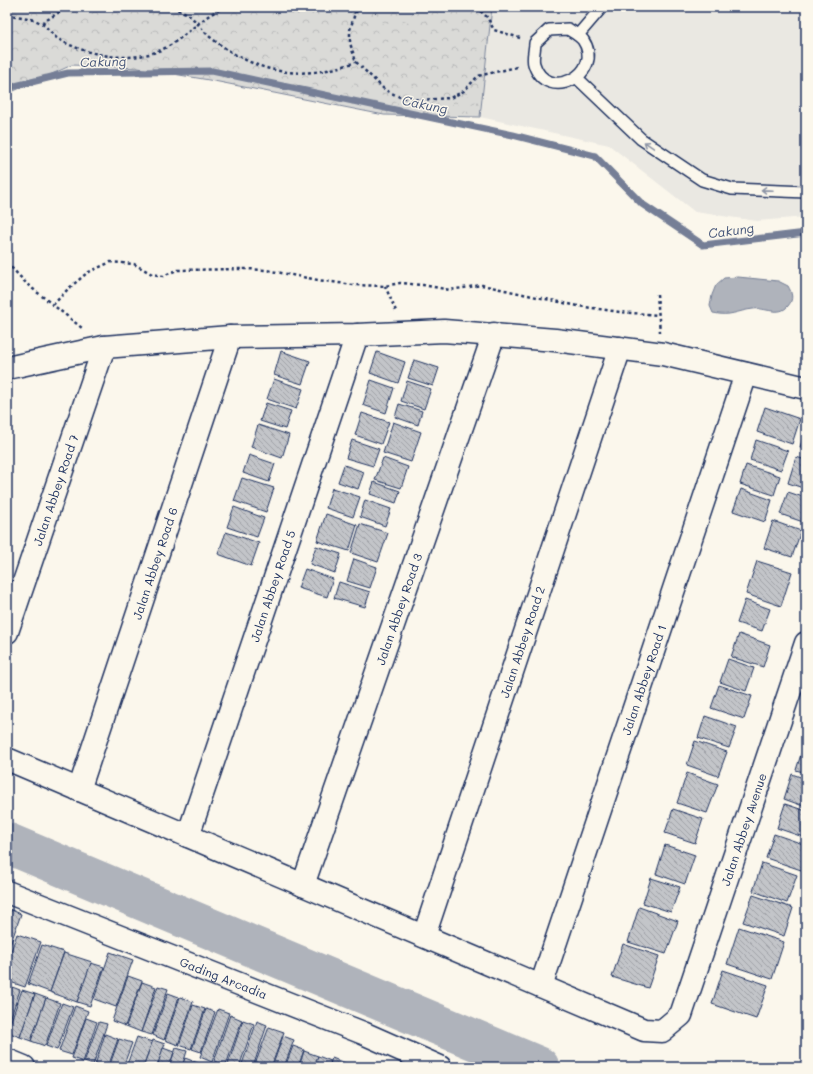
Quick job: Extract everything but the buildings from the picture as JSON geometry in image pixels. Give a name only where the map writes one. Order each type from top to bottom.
[{"type":"street","points":[[7,368],[104,347],[230,337],[357,335],[444,331],[494,334],[663,354],[806,388]]},
{"type":"street","name":"Jalan Abbey Road 3","points":[[303,885],[494,334]]},
{"type":"street","name":"Jalan Abbey Road 5","points":[[188,836],[357,335]]},
{"type":"street","name":"Jalan Abbey Road 6","points":[[79,790],[230,337]]},
{"type":"street","name":"Jalan Abbey Road 7","points":[[7,632],[104,347]]},
{"type":"street","name":"Jalan Abbey Road 2","points":[[424,936],[620,348]]},
{"type":"street","name":"Jalan Abbey Road 1","points":[[541,986],[746,374]]},
{"type":"street","name":"Jalan Abbey Avenue","points":[[541,986],[644,1030],[662,1031],[681,1015],[806,643]]},
{"type":"street","points":[[7,759],[541,986]]},
{"type":"street","name":"Gading Arcadia","points":[[7,892],[363,1033],[440,1067]]},
{"type":"street","points":[[7,1060],[24,1067]]},
{"type":"lane","points":[[578,35],[602,7]]},
{"type":"lane","points":[[568,29],[578,35],[583,40],[588,53],[586,67],[577,78],[565,83],[551,82],[540,75],[533,63],[535,43],[549,30],[568,29]]},
{"type":"lane","points":[[577,78],[641,139],[702,180],[732,189],[806,192]]},
{"type":"path","points":[[42,23],[61,11],[71,7]]},
{"type":"path","points":[[172,7],[186,14],[209,36],[234,55],[250,63],[294,73],[337,69],[356,62]]},
{"type":"path","points":[[7,15],[22,17],[42,23],[58,39],[71,46],[88,52],[107,56],[127,57],[146,55],[163,49],[181,38],[206,17],[226,7]]},
{"type":"path","points":[[343,7],[356,13]]},
{"type":"path","points":[[362,7],[356,13],[350,30],[350,43],[356,62],[385,90],[400,97],[420,100],[450,98],[464,91],[478,76],[533,63]]},
{"type":"path","points":[[476,7],[487,17],[494,30],[535,43]]},
{"type":"path","points":[[53,305],[68,289],[87,273],[111,262],[134,264],[152,274],[163,276],[177,270],[192,269],[266,270],[353,285],[385,286],[400,283],[423,284],[450,290],[482,285],[578,306],[620,312],[658,315]]},
{"type":"path","points":[[7,263],[28,285],[104,347]]},
{"type":"path","points":[[657,294],[663,354]]},
{"type":"shaded area","points":[[492,7],[806,7],[806,217],[757,221],[695,212],[609,145],[480,117]]},
{"type":"shaded area","points":[[738,277],[778,281],[788,286],[792,298],[791,301],[788,306],[780,311],[758,309],[729,314],[713,313],[710,306],[716,285],[724,278]]},
{"type":"green space","points":[[7,7],[492,7],[480,117],[384,115],[209,80],[138,68],[72,65],[7,94]]},
{"type":"waterway","name":"Cakung","points":[[7,88],[68,73],[212,71],[513,135],[595,156],[642,204],[703,245],[806,233]]},
{"type":"waterway","points":[[7,843],[539,1067]]}]
